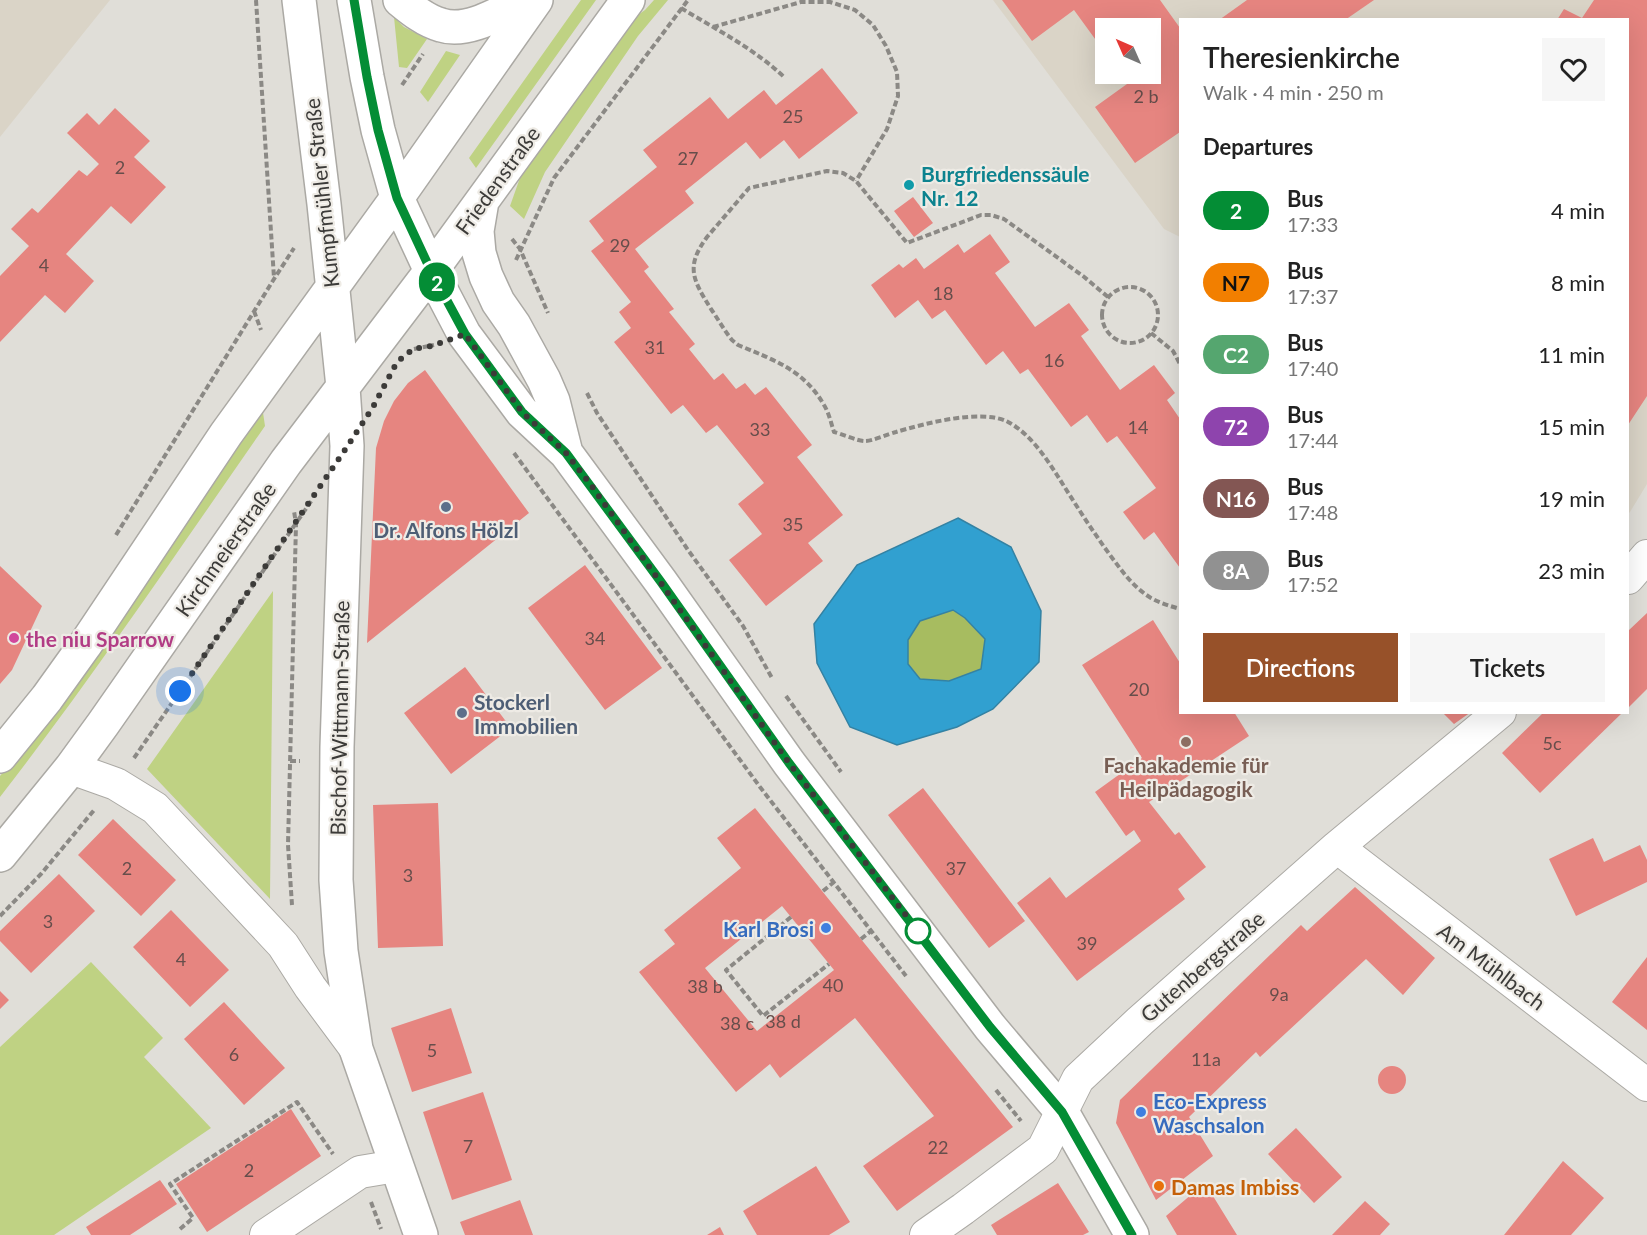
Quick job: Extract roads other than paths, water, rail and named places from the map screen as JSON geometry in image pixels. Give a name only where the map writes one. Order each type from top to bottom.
[{"type":"street","name":"Kumpfmühler Straße","points":[[299,0],[343,387]]},
{"type":"street","points":[[354,0],[378,130],[397,198],[431,271],[465,334],[522,412],[566,453],[789,763],[990,1027],[1062,1112],[1132,1235]]},
{"type":"street","points":[[400,0],[411,9],[442,26],[458,26],[474,24],[526,0]]},
{"type":"street","points":[[0,756],[47,698],[85,645],[226,434],[397,198],[536,0]]},
{"type":"street","name":"Friedenstraße","points":[[343,387],[431,271],[628,0]]},
{"type":"street","points":[[482,201],[477,231],[479,254],[498,302],[514,325],[544,380],[566,453]]},
{"type":"street","name":"Kirchmeierstraße","points":[[0,855],[70,768],[286,462],[343,387]]},
{"type":"street","name":"Bischof-Wittmann-Straße","points":[[343,387],[347,447],[338,687],[336,880],[340,951],[356,1049],[421,1235]]},
{"type":"street","points":[[1629,577],[1647,556]]},
{"type":"street","name":"Gutenbergstraße","points":[[926,1235],[1043,1149],[1078,1079],[1337,847],[1498,714]]},
{"type":"street","name":"Bischof-Wittmann-Straße","points":[[70,768],[116,784],[155,808],[283,945],[310,987],[356,1049]]},
{"type":"street","name":"Am Mühlbach","points":[[1337,847],[1647,1085]]},
{"type":"street","points":[[266,1235],[360,1172],[396,1166]]},
{"type":"water","points":[[958,518],[1011,547],[1041,611],[1039,662],[993,709],[957,727],[897,745],[850,727],[817,663],[814,624],[857,565]],"holes":[[[953,610],[965,618],[985,639],[981,669],[949,681],[920,679],[908,664],[908,640],[920,621]]]},
{"type":"place","name":"Burgfriedenssäule Nr. 12","points":[[909,185]]},
{"type":"place","name":"Dr. Alfons Hölzl","points":[[446,507]]},
{"type":"place","name":"the niu Sparrow","points":[[14,638]]},
{"type":"place","name":"Stockerl Immobilien","points":[[462,713]]},
{"type":"place","name":"Fachakademie für Heilpädagogik","points":[[1186,742]]},
{"type":"place","name":"Karl Brosi","points":[[826,928]]},
{"type":"place","name":"Eco-Express Waschsalon","points":[[1141,1112]]},
{"type":"place","name":"Damas Imbiss","points":[[1159,1186]]}]
